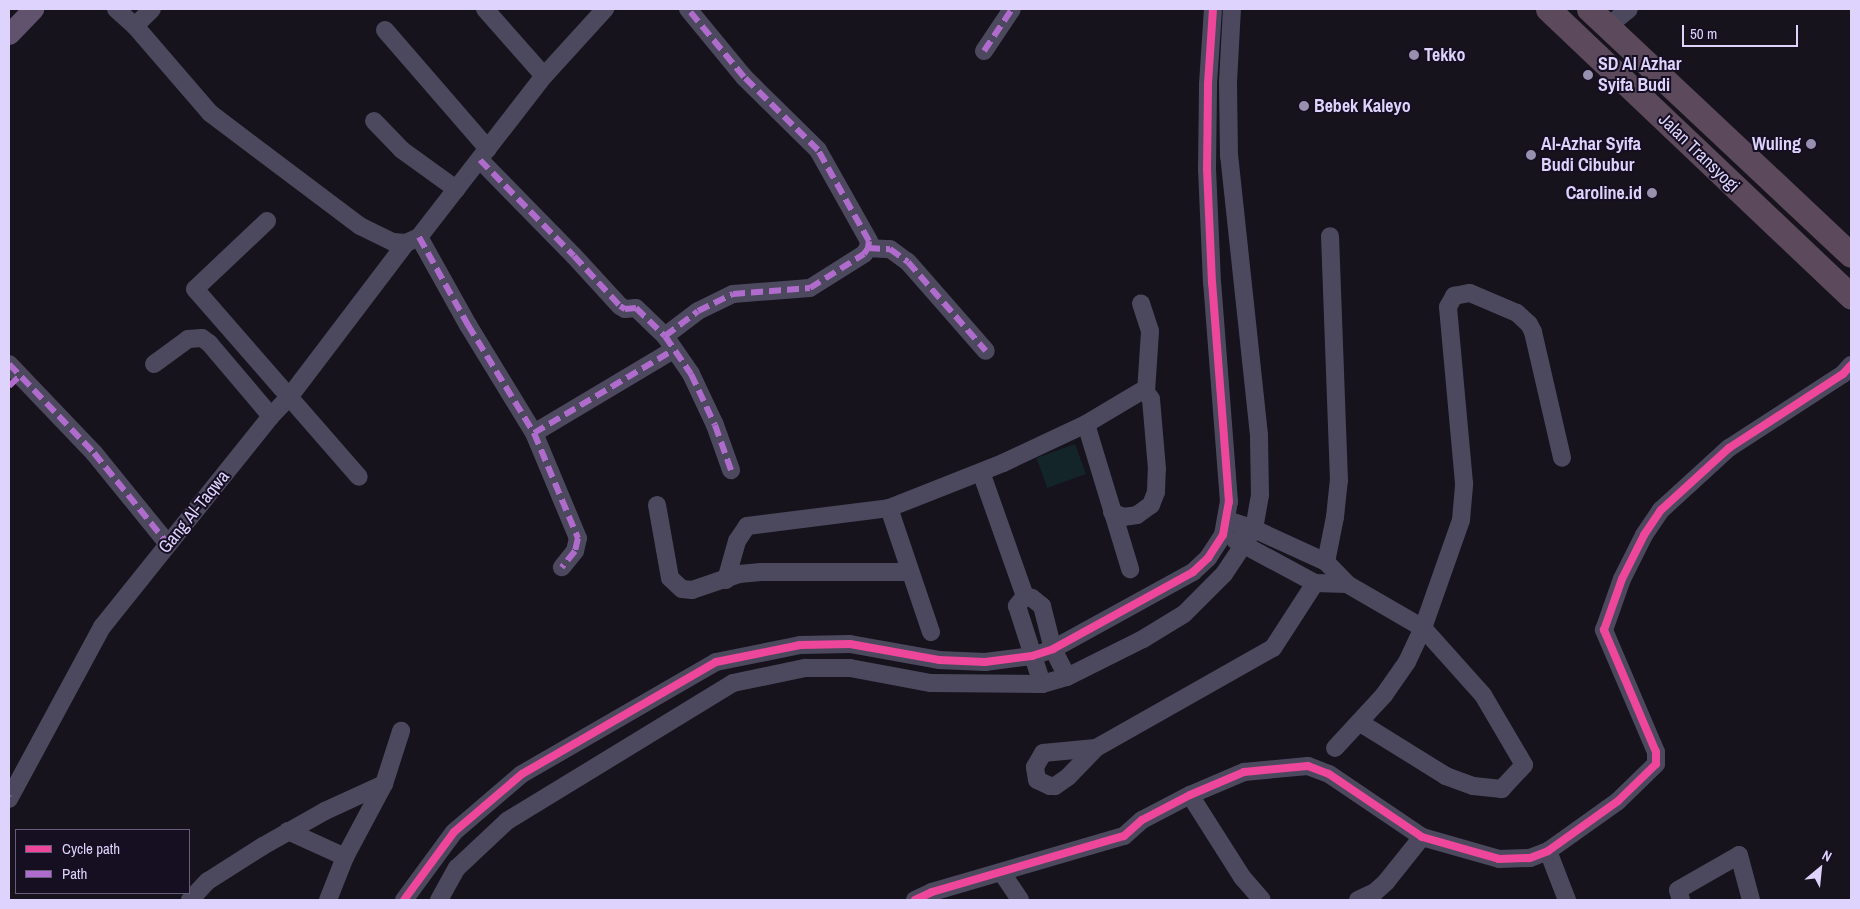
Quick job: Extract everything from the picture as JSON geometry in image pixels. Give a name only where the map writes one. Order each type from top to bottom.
[{"type":"highway","name":"Jalan Transyogi","points":[[1548,9],[1851,297]]},
{"type":"highway","name":"Jalan Transyogi","points":[[1589,9],[1851,255]]},
{"type":"main road","points":[[9,34],[33,9]]},
{"type":"street","points":[[116,9],[135,26],[210,113],[360,226],[393,242],[413,240],[534,433],[578,538],[575,551],[562,567]]},
{"type":"street","points":[[135,26],[152,9]]},
{"type":"street","points":[[485,9],[544,76]]},
{"type":"street","name":"Gang Al-Taqwa","points":[[9,798],[102,626],[271,416],[290,396],[413,240],[484,155],[544,76],[605,9]]},
{"type":"street","points":[[534,433],[669,343],[698,311],[733,294],[810,288],[864,254],[868,248],[869,241],[818,150],[744,77],[688,9]]},
{"type":"street","points":[[984,51],[1012,9]]},
{"type":"street","points":[[404,900],[454,832],[488,801],[522,774],[716,662],[800,645],[850,644],[938,660],[985,662],[1032,656],[1053,649],[1193,572],[1208,558],[1225,528],[1229,483],[1212,282],[1207,170],[1208,84],[1213,9]]},
{"type":"street","points":[[438,900],[457,868],[507,821],[733,683],[805,668],[850,668],[930,683],[1042,684],[1067,677],[1144,639],[1184,614],[1224,574],[1250,536],[1260,495],[1259,435],[1229,156],[1228,82],[1232,9]]},
{"type":"street","points":[[1607,27],[1629,9]]},
{"type":"street","points":[[385,30],[484,155],[574,256],[620,306],[625,309],[636,308],[669,343],[691,374],[715,425],[731,470]]},
{"type":"street","points":[[374,121],[402,150],[456,189]]},
{"type":"street","points":[[267,221],[195,289],[359,477]]},
{"type":"street","points":[[1326,562],[1335,517],[1339,481],[1330,236]]},
{"type":"street","points":[[868,248],[890,250],[908,262],[986,351]]},
{"type":"street","points":[[1335,748],[1398,675],[1406,662],[1423,628],[1461,520],[1464,496],[1448,307],[1454,296],[1470,293],[1517,313],[1529,324],[1533,332],[1562,458]]},
{"type":"street","points":[[1112,512],[1123,517],[1137,516],[1150,505],[1156,492],[1157,470],[1151,399],[1146,392],[1150,331],[1141,303]]},
{"type":"street","points":[[154,364],[188,339],[202,338],[209,343],[271,416]]},
{"type":"street","points":[[914,900],[932,892],[1124,836],[1142,820],[1190,795],[1244,772],[1308,766],[1328,774],[1422,837],[1499,859],[1530,858],[1548,851],[1618,801],[1656,764],[1656,752],[1604,630],[1622,579],[1644,535],[1661,510],[1729,448],[1843,374],[1851,365]]},
{"type":"street","points":[[13,375],[94,453],[168,544]]},
{"type":"street","points":[[726,580],[737,541],[747,526],[889,508],[981,472],[1086,424],[1140,392],[1146,392]]},
{"type":"street","points":[[1086,424],[1130,570]]},
{"type":"street","points":[[981,472],[1024,596]]},
{"type":"street","points":[[657,504],[662,544],[671,582],[682,589],[692,590],[739,574],[761,572],[910,572]]},
{"type":"street","points":[[889,508],[931,632]]},
{"type":"street","points":[[1225,528],[1326,562],[1347,584],[1423,628],[1483,695],[1524,765],[1502,789],[1473,786],[1446,776],[1359,722]]},
{"type":"street","points":[[1250,536],[1315,583],[1347,584]]},
{"type":"street","points":[[1096,748],[1273,648],[1315,583]]},
{"type":"street","points":[[1024,596],[1032,598],[1042,606],[1053,649],[1067,677]]},
{"type":"street","points":[[1024,596],[1018,606],[1042,684]]},
{"type":"street","points":[[663,692],[678,715]]},
{"type":"street","points":[[328,900],[345,857],[384,784],[400,731]]},
{"type":"street","points":[[190,900],[208,881],[288,831],[325,811],[384,784]]},
{"type":"street","points":[[1190,795],[1242,878],[1262,900]]},
{"type":"street","points":[[488,801],[507,821]]},
{"type":"street","points":[[288,831],[345,857]]},
{"type":"street","points":[[1358,900],[1375,892],[1386,882],[1422,837]]},
{"type":"street","points":[[1548,851],[1567,900]]},
{"type":"street","points":[[1681,900],[1678,890],[1739,855],[1751,900]]},
{"type":"street","points":[[1002,873],[1020,900]]},
{"type":"street","points":[[206,900],[208,881]]},
{"type":"shaded area","points":[[1075,444],[1086,474],[1047,488],[1036,458]]},
{"type":"marked path","points":[[665,336],[698,311],[733,294],[810,288],[864,254],[868,248],[869,241],[818,150],[744,77],[688,9]]},
{"type":"marked path","points":[[984,51],[1012,9]]},
{"type":"marked path","points":[[480,160],[620,306],[625,309],[636,308],[665,336],[691,374],[715,425],[731,470]]},
{"type":"marked path","points":[[419,237],[468,325],[534,433],[578,538],[575,551],[562,567]]},
{"type":"marked path","points":[[868,248],[890,249],[908,262],[986,351]]},
{"type":"marked path","points":[[534,433],[673,350]]},
{"type":"marked path","points":[[9,364],[94,453],[168,544]]},
{"type":"marked path","points":[[9,386],[21,375]]},
{"type":"cycle path","points":[[404,900],[454,832],[522,774],[716,662],[800,645],[850,644],[939,660],[985,662],[1032,656],[1053,649],[1193,572],[1208,558],[1223,535],[1229,502],[1212,283],[1207,170],[1208,84],[1213,9]]},
{"type":"cycle path","points":[[915,900],[932,892],[1124,836],[1142,820],[1190,795],[1244,772],[1308,766],[1329,774],[1422,837],[1499,859],[1530,858],[1548,851],[1618,801],[1656,764],[1656,752],[1604,630],[1622,579],[1644,535],[1661,510],[1729,448],[1843,374],[1851,365]]},
{"type":"place","name":"Tekko","points":[[1414,55]]},
{"type":"place","name":"SD Al Azhar Syifa Budi","points":[[1588,75]]},
{"type":"place","name":"Bebek Kaleyo","points":[[1304,106]]},
{"type":"place","name":"Wuling","points":[[1811,144]]},
{"type":"place","name":"Al-Azhar Syifa Budi Cibubur","points":[[1531,155]]},
{"type":"place","name":"Caroline.id","points":[[1652,193]]}]
